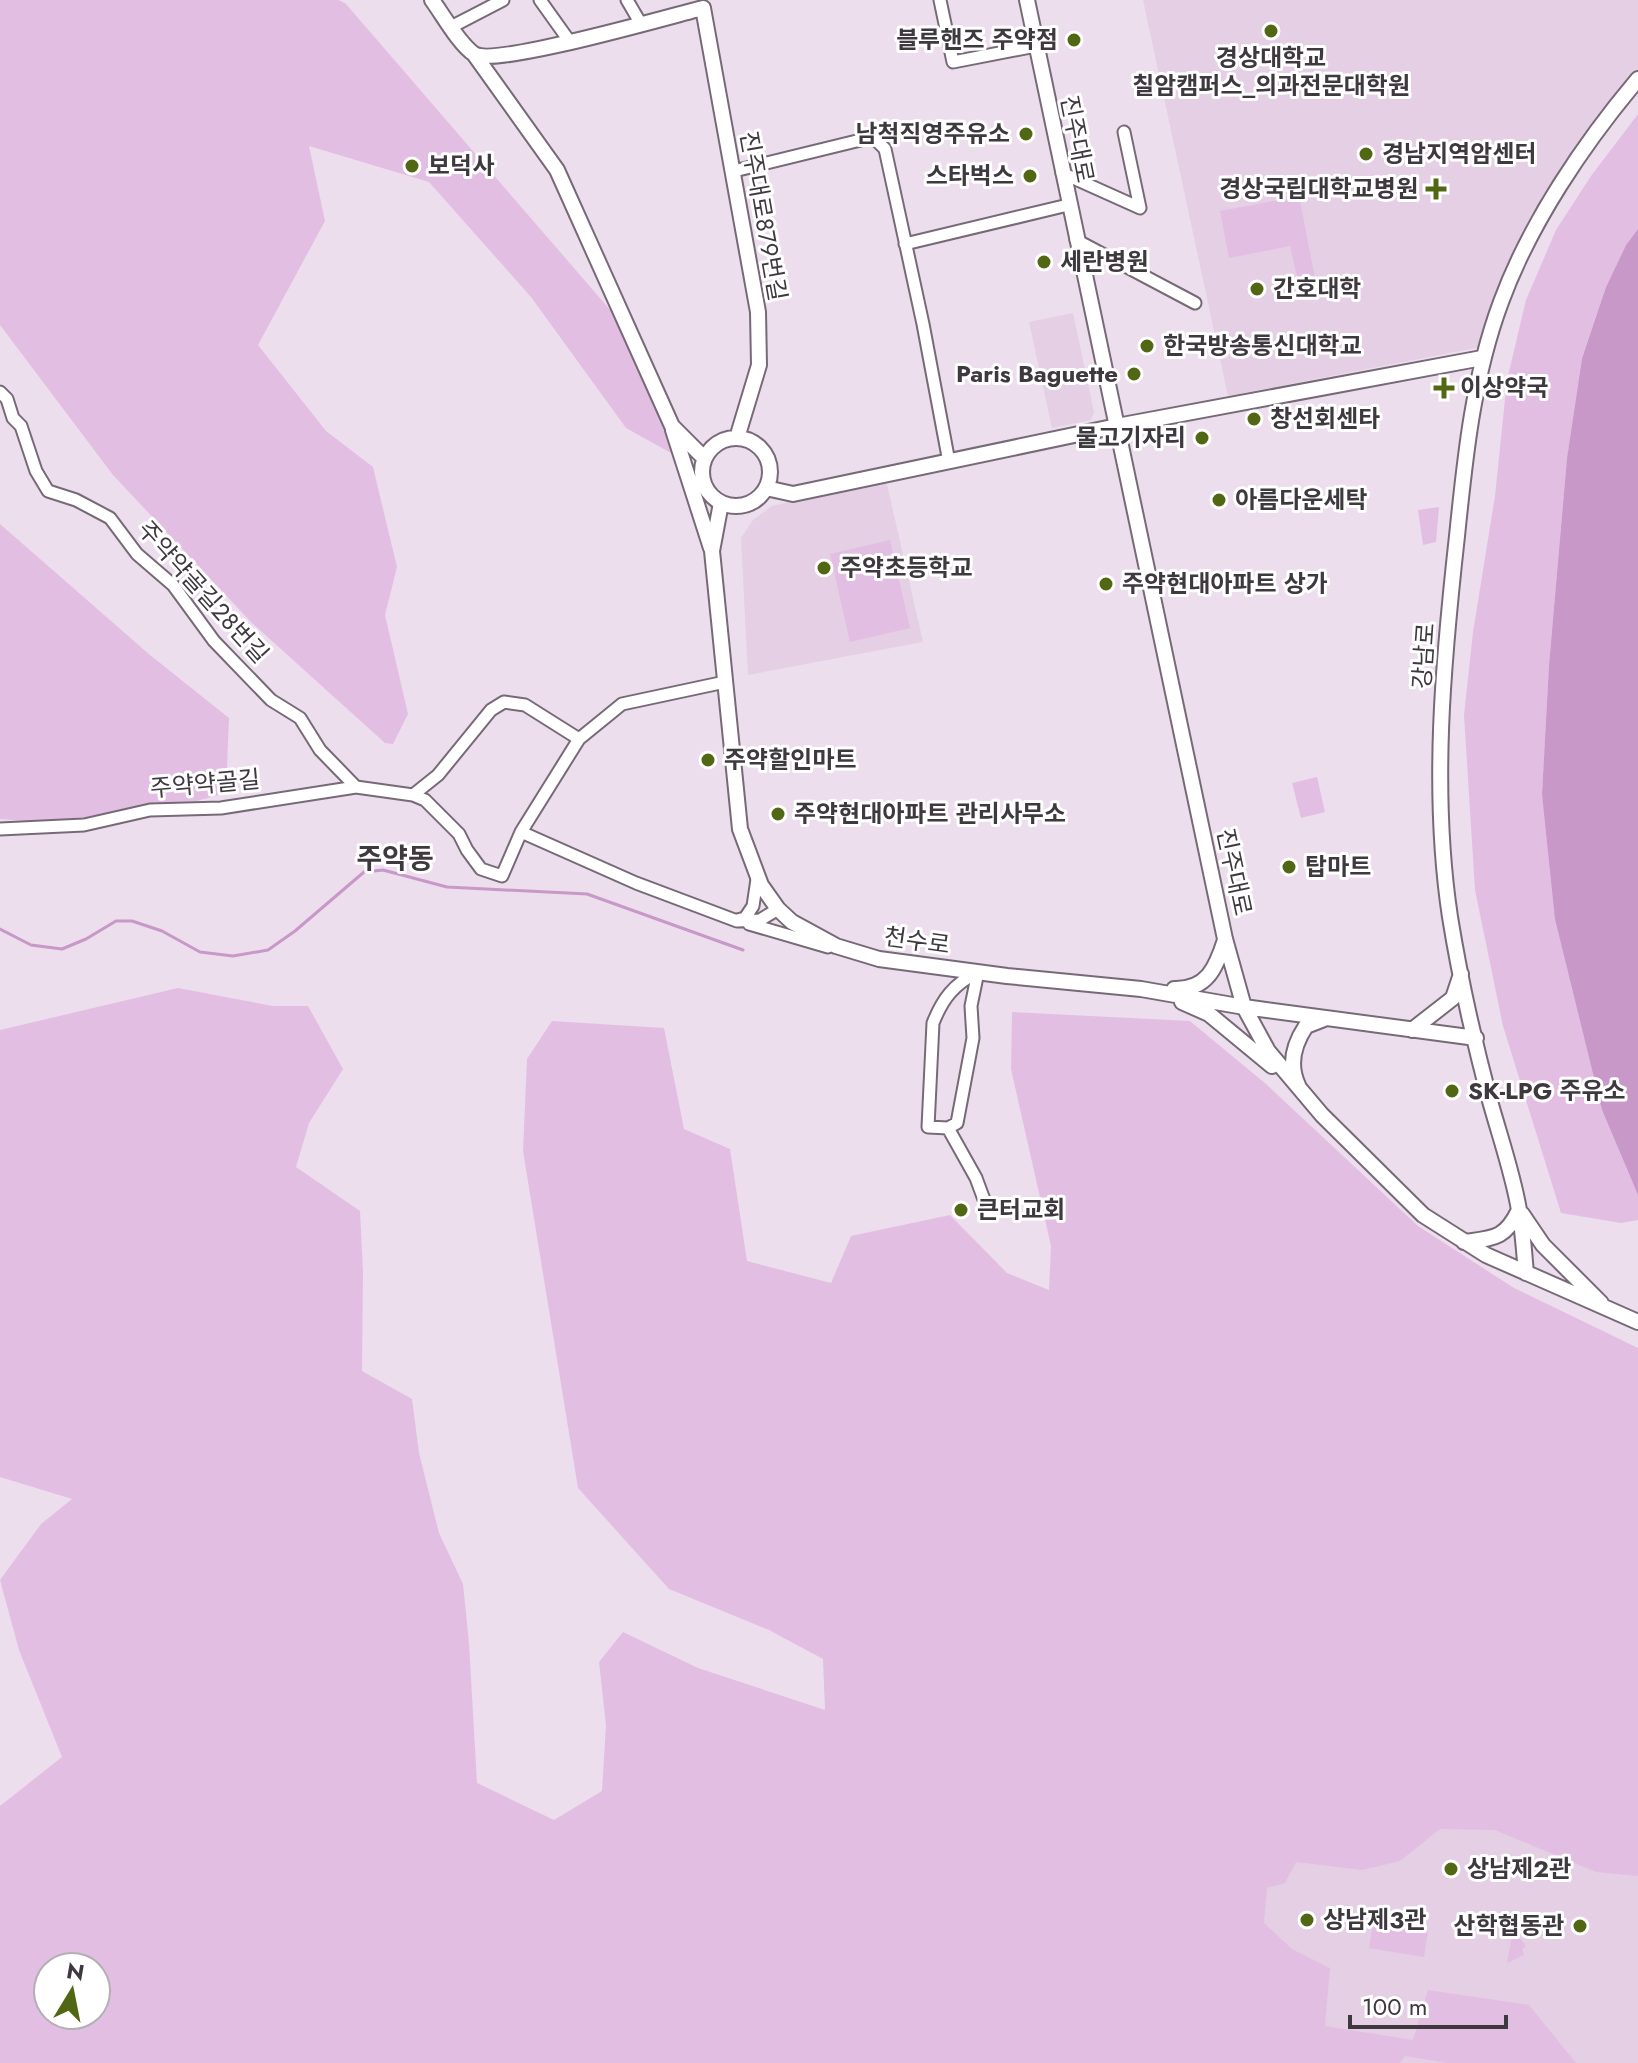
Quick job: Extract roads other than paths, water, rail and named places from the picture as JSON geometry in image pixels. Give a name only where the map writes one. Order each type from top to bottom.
[{"type":"street","points":[[432,0],[557,170],[672,426],[712,551]]},
{"type":"street","points":[[451,27],[503,0]]},
{"type":"street","points":[[540,0],[570,42]]},
{"type":"street","points":[[627,0],[641,24]]},
{"type":"street","points":[[940,0],[953,62],[1036,46]]},
{"type":"street","name":"진주대로","points":[[1027,0],[1225,939],[1244,1007],[1268,1051],[1304,1096],[1423,1215],[1464,1242],[1526,1273],[1638,1322]]},
{"type":"street","points":[[474,54],[491,58],[570,42],[702,4]]},
{"type":"street","name":"진주대로879번길","points":[[702,4],[754,285],[760,342],[756,381],[737,438]]},
{"type":"street","name":"강남로","points":[[1526,1273],[1519,1209],[1461,974],[1446,880],[1439,778],[1450,602],[1466,454],[1482,358],[1502,300],[1525,249],[1581,152],[1598,126],[1638,79]]},
{"type":"street","points":[[1062,173],[1140,208],[1124,132]]},
{"type":"street","points":[[734,171],[873,137],[885,149],[949,462]]},
{"type":"street","points":[[905,244],[1068,205]]},
{"type":"street","points":[[1076,240],[1195,303]]},
{"type":"street","points":[[766,488],[793,494],[1117,426],[1482,358]]},
{"type":"street","name":"주약약골길28번길","points":[[0,392],[7,399],[13,418],[21,426],[36,471],[48,491],[76,500],[110,518],[137,554],[173,585],[224,651],[271,700],[300,718],[320,750],[356,787]]},
{"type":"street","points":[[672,426],[704,458]]},
{"type":"street","points":[[737,438],[756,444],[768,460],[766,488],[752,502],[742,506],[721,503],[712,497],[702,479],[704,458],[718,442],[737,438]]},
{"type":"street","name":"천수로","points":[[721,503],[712,551],[740,829],[758,878],[778,909],[792,922],[823,941],[879,959],[1141,989],[1244,1007],[1476,1038]]},
{"type":"street","name":"주약약골길","points":[[0,829],[84,825],[150,810],[221,808],[356,787],[413,795],[425,800],[459,834],[481,869],[502,876],[521,832],[579,739],[622,704],[725,682]]},
{"type":"street","points":[[413,795],[438,775],[491,710],[504,702],[525,705],[579,739]]},
{"type":"street","points":[[521,832],[636,883],[737,921],[879,959]]},
{"type":"street","points":[[737,921],[745,918],[753,906],[758,878]]},
{"type":"street","points":[[737,921],[760,920],[778,909]]},
{"type":"street","points":[[1141,989],[1187,990],[1200,983],[1211,974],[1219,961],[1225,939]]},
{"type":"street","points":[[978,972],[971,1006],[973,1038],[957,1123],[948,1128],[928,1127],[933,1023],[939,1007],[960,981],[978,972]]},
{"type":"street","points":[[1412,1030],[1453,998],[1461,974]]},
{"type":"street","points":[[1141,989],[1209,1014],[1250,1046],[1304,1096]]},
{"type":"street","points":[[1304,1096],[1295,1078],[1292,1063],[1294,1049],[1306,1026],[1329,1018]]},
{"type":"street","points":[[948,1128],[976,1178],[986,1205]]},
{"type":"street","points":[[1464,1242],[1500,1236],[1512,1225],[1519,1209]]},
{"type":"street","points":[[1519,1209],[1543,1245],[1607,1309]]},
{"type":"waterway","points":[[0,929],[31,945],[62,949],[116,921],[132,921],[162,931],[200,952],[233,956],[268,950],[364,872],[383,870],[447,887],[587,894],[743,950]]},
{"type":"place","name":"경상대학교 칠암캠퍼스_의과전문대학원","points":[[1271,31]]},
{"type":"place","name":"블루핸즈 주약점","points":[[1074,40]]},
{"type":"place","name":"남척직영주유소","points":[[1026,134]]},
{"type":"place","name":"경남지역암센터","points":[[1366,154]]},
{"type":"place","name":"보덕사","points":[[412,166]]},
{"type":"place","name":"스타벅스","points":[[1030,176]]},
{"type":"place","name":"경상국립대학교병원","points":[[1436,189]]},
{"type":"place","name":"세란병원","points":[[1044,262]]},
{"type":"place","name":"간호대학","points":[[1257,289]]},
{"type":"place","name":"한국방송통신대학교","points":[[1147,346]]},
{"type":"place","name":"Paris Baguette","points":[[1134,374]]},
{"type":"place","name":"이상약국","points":[[1444,388]]},
{"type":"place","name":"창선회센타","points":[[1254,419]]},
{"type":"place","name":"물고기자리","points":[[1202,438]]},
{"type":"place","name":"아름다운세탁","points":[[1219,500]]},
{"type":"place","name":"주약초등학교","points":[[824,568]]},
{"type":"place","name":"주약현대아파트 상가","points":[[1106,584]]},
{"type":"place","name":"주약할인마트","points":[[708,760]]},
{"type":"place","name":"주약현대아파트 관리사무소","points":[[778,814]]},
{"type":"place","name":"탑마트","points":[[1289,867]]},
{"type":"place","name":"SK-LPG 주유소","points":[[1452,1091]]},
{"type":"place","name":"큰터교회","points":[[961,1210]]},
{"type":"place","name":"상남제2관","points":[[1451,1869]]},
{"type":"place","name":"상남제3관","points":[[1307,1920]]},
{"type":"place","name":"산학협동관","points":[[1580,1926]]},
{"type":"district","name":"주약동","points":[[395,858]]}]
